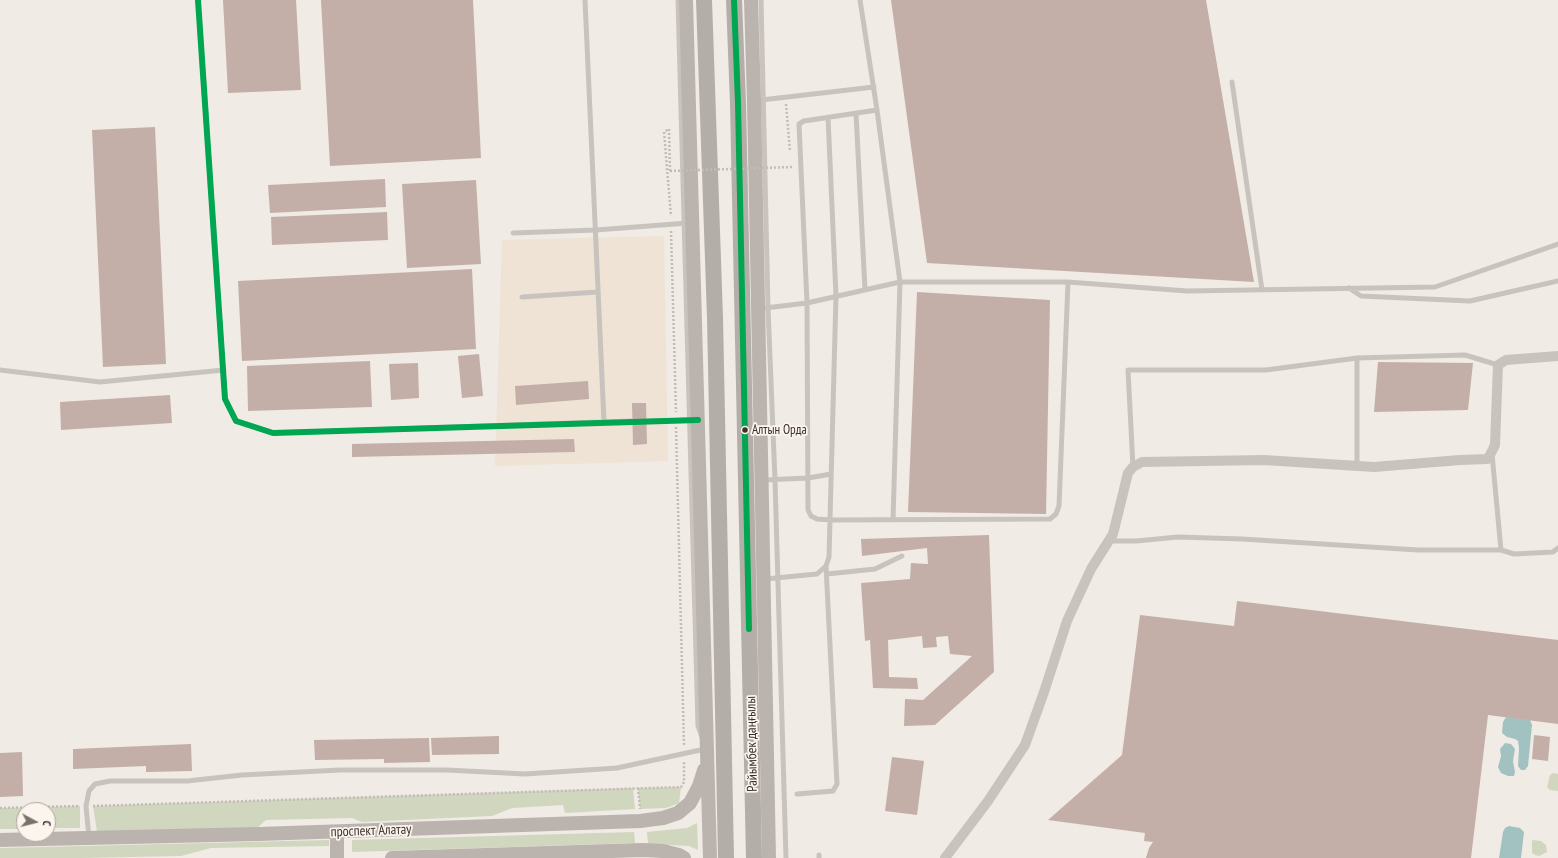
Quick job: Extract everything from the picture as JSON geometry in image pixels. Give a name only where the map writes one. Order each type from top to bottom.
[{"type":"highway","points":[[704,0],[715,317],[726,858]]},
{"type":"highway","name":"Райымбек даңғылы","points":[[734,0],[738,111],[754,858]]},
{"type":"main road","points":[[686,0],[688,223],[710,858]]},
{"type":"main road","points":[[751,0],[759,101],[768,480],[770,579],[769,858]]},
{"type":"main road","name":"проспект Алатау","points":[[0,840],[336,832],[640,821],[663,818],[678,813],[690,803],[699,786],[707,753]]},
{"type":"main road","points":[[336,832],[337,858]]},
{"type":"main road","name":"проспект Алатау","points":[[392,858],[642,850],[663,851],[679,855],[684,858]]},
{"type":"street","points":[[944,858],[988,801],[1025,745],[1068,620],[1091,569],[1113,534],[1128,473],[1133,467],[1142,462],[1264,460],[1374,467],[1488,459],[1495,445],[1498,365],[1506,360],[1558,356]]},
{"type":"lane","points":[[198,0],[225,399],[236,421],[273,433],[632,421]]},
{"type":"lane","points":[[585,0],[604,422]]},
{"type":"lane","points":[[513,233],[596,230],[688,223],[678,0]]},
{"type":"lane","points":[[761,0],[759,101],[874,87]]},
{"type":"lane","points":[[860,0],[874,87],[900,282],[892,520]]},
{"type":"lane","points":[[1232,82],[1262,290]]},
{"type":"lane","points":[[877,110],[804,121],[800,124],[807,303],[808,510],[811,516],[817,519],[831,520],[892,520],[1050,518],[1056,514],[1059,506],[1068,282]]},
{"type":"lane","points":[[856,113],[865,290]]},
{"type":"lane","points":[[797,794],[833,790],[837,784],[826,566],[829,557],[831,520],[836,296],[828,117]]},
{"type":"lane","points":[[763,309],[807,303],[900,282],[1068,282],[1187,291],[1435,287],[1558,244]]},
{"type":"lane","points":[[1349,288],[1360,296],[1470,300],[1527,289],[1558,281]]},
{"type":"lane","points":[[522,297],[598,292]]},
{"type":"lane","points":[[1133,467],[1128,370],[1266,370],[1358,358],[1465,355],[1498,365]]},
{"type":"lane","points":[[1357,466],[1358,358]]},
{"type":"lane","points":[[0,370],[100,382],[224,370]]},
{"type":"lane","points":[[647,421],[694,420]]},
{"type":"lane","points":[[1492,453],[1501,550]]},
{"type":"lane","points":[[768,480],[808,478],[831,474]]},
{"type":"lane","points":[[1109,541],[1136,541],[1178,537],[1242,539],[1418,550],[1501,550],[1514,554],[1553,552],[1558,548]]},
{"type":"lane","points":[[827,574],[875,569],[902,556]]},
{"type":"lane","points":[[786,858],[770,579],[817,574],[826,566]]},
{"type":"lane","points":[[89,839],[86,806],[89,791],[96,784],[110,781],[187,781],[242,775],[340,770],[447,770],[525,774],[617,768],[684,754],[707,753]]},
{"type":"path","points":[[786,98],[790,152]]},
{"type":"path","points":[[0,808],[681,787],[684,782],[684,754],[671,224],[664,132],[669,129],[670,171],[792,167],[791,160]]},
{"type":"path","points":[[638,788],[640,809]]},
{"type":"green space","points":[[1553,773],[1558,774],[1558,791],[1550,790],[1547,787],[1550,775]]},
{"type":"green space","points":[[681,787],[679,803],[666,808],[640,809],[638,788]]},
{"type":"green space","points":[[633,788],[635,809],[565,813],[563,805],[512,808],[492,816],[362,822],[352,818],[266,820],[257,828],[97,832],[93,806]]},
{"type":"green space","points":[[80,806],[80,828],[56,828],[56,807]]},
{"type":"green space","points":[[0,808],[16,808],[16,829],[0,829]]},
{"type":"green space","points":[[697,823],[698,850],[689,846],[648,844],[647,832],[687,828]]},
{"type":"green space","points":[[634,832],[635,843],[352,852],[352,840]]},
{"type":"green space","points":[[329,840],[329,846],[211,848],[181,856],[0,858],[0,848]]},
{"type":"green space","points":[[1532,840],[1541,841],[1546,845],[1547,852],[1539,856],[1532,853]]},
{"type":"shaded area","points":[[664,236],[668,461],[495,466],[502,240]]},
{"type":"water","points":[[1506,717],[1530,720],[1532,725],[1528,766],[1525,770],[1521,770],[1518,766],[1518,741],[1507,737],[1502,733],[1503,722]]},
{"type":"water","points":[[1505,743],[1511,744],[1515,749],[1513,761],[1515,772],[1514,776],[1508,776],[1501,773],[1498,767],[1501,756],[1500,749]]},
{"type":"water","points":[[1509,826],[1520,828],[1524,832],[1521,858],[1499,858],[1503,832],[1505,828]]},
{"type":"building","points":[[223,0],[296,0],[301,90],[228,93]]},
{"type":"building","points":[[321,0],[473,0],[481,158],[330,166]]},
{"type":"building","points":[[891,0],[1206,0],[1254,282],[927,263]]},
{"type":"building","points":[[155,127],[166,364],[103,367],[92,130]]},
{"type":"building","points":[[385,179],[386,207],[270,213],[268,185]]},
{"type":"building","points":[[476,180],[481,264],[407,268],[402,184]]},
{"type":"building","points":[[387,212],[388,240],[272,245],[271,217]]},
{"type":"building","points":[[472,269],[476,349],[242,361],[238,281]]},
{"type":"building","points":[[917,292],[1050,300],[1046,514],[908,512]]},
{"type":"building","points":[[479,354],[483,396],[462,398],[458,356]]},
{"type":"building","points":[[370,361],[372,407],[248,411],[247,366]]},
{"type":"building","points":[[1378,362],[1473,363],[1468,410],[1374,412]]},
{"type":"building","points":[[418,363],[419,398],[391,400],[389,364]]},
{"type":"building","points":[[588,381],[589,399],[516,405],[515,386]]},
{"type":"building","points":[[170,395],[172,423],[61,430],[60,402]]},
{"type":"building","points":[[632,403],[646,403],[647,444],[633,445]]},
{"type":"building","points":[[574,439],[575,452],[352,457],[352,444]]},
{"type":"building","points":[[989,535],[994,672],[935,725],[904,726],[905,699],[923,700],[972,656],[950,654],[948,636],[936,637],[937,647],[923,648],[922,636],[888,640],[889,677],[917,678],[918,689],[873,688],[870,640],[865,641],[861,583],[910,579],[911,563],[928,564],[927,548],[862,556],[861,539]]},
{"type":"building","points":[[1237,601],[1558,640],[1558,724],[1488,715],[1471,858],[1146,858],[1149,848],[1153,842],[1144,841],[1145,833],[1048,820],[1122,755],[1140,615],[1234,626]]},
{"type":"building","points":[[1534,735],[1550,737],[1548,761],[1532,759]]},
{"type":"building","points":[[499,736],[499,754],[432,755],[431,738]]},
{"type":"building","points":[[429,738],[430,762],[384,763],[384,759],[315,760],[314,740]]},
{"type":"building","points":[[191,744],[192,771],[146,772],[146,766],[73,769],[73,749]]},
{"type":"building","points":[[22,752],[23,796],[0,797],[0,753]]},
{"type":"building","points":[[892,757],[924,761],[917,815],[885,811]]},
{"type":"transit line","points":[[198,0],[225,399],[236,421],[273,433],[698,420]]},
{"type":"transit line","points":[[734,0],[738,103],[749,629]]},
{"type":"place","name":"Алтын Орда","points":[[745,430]]}]
